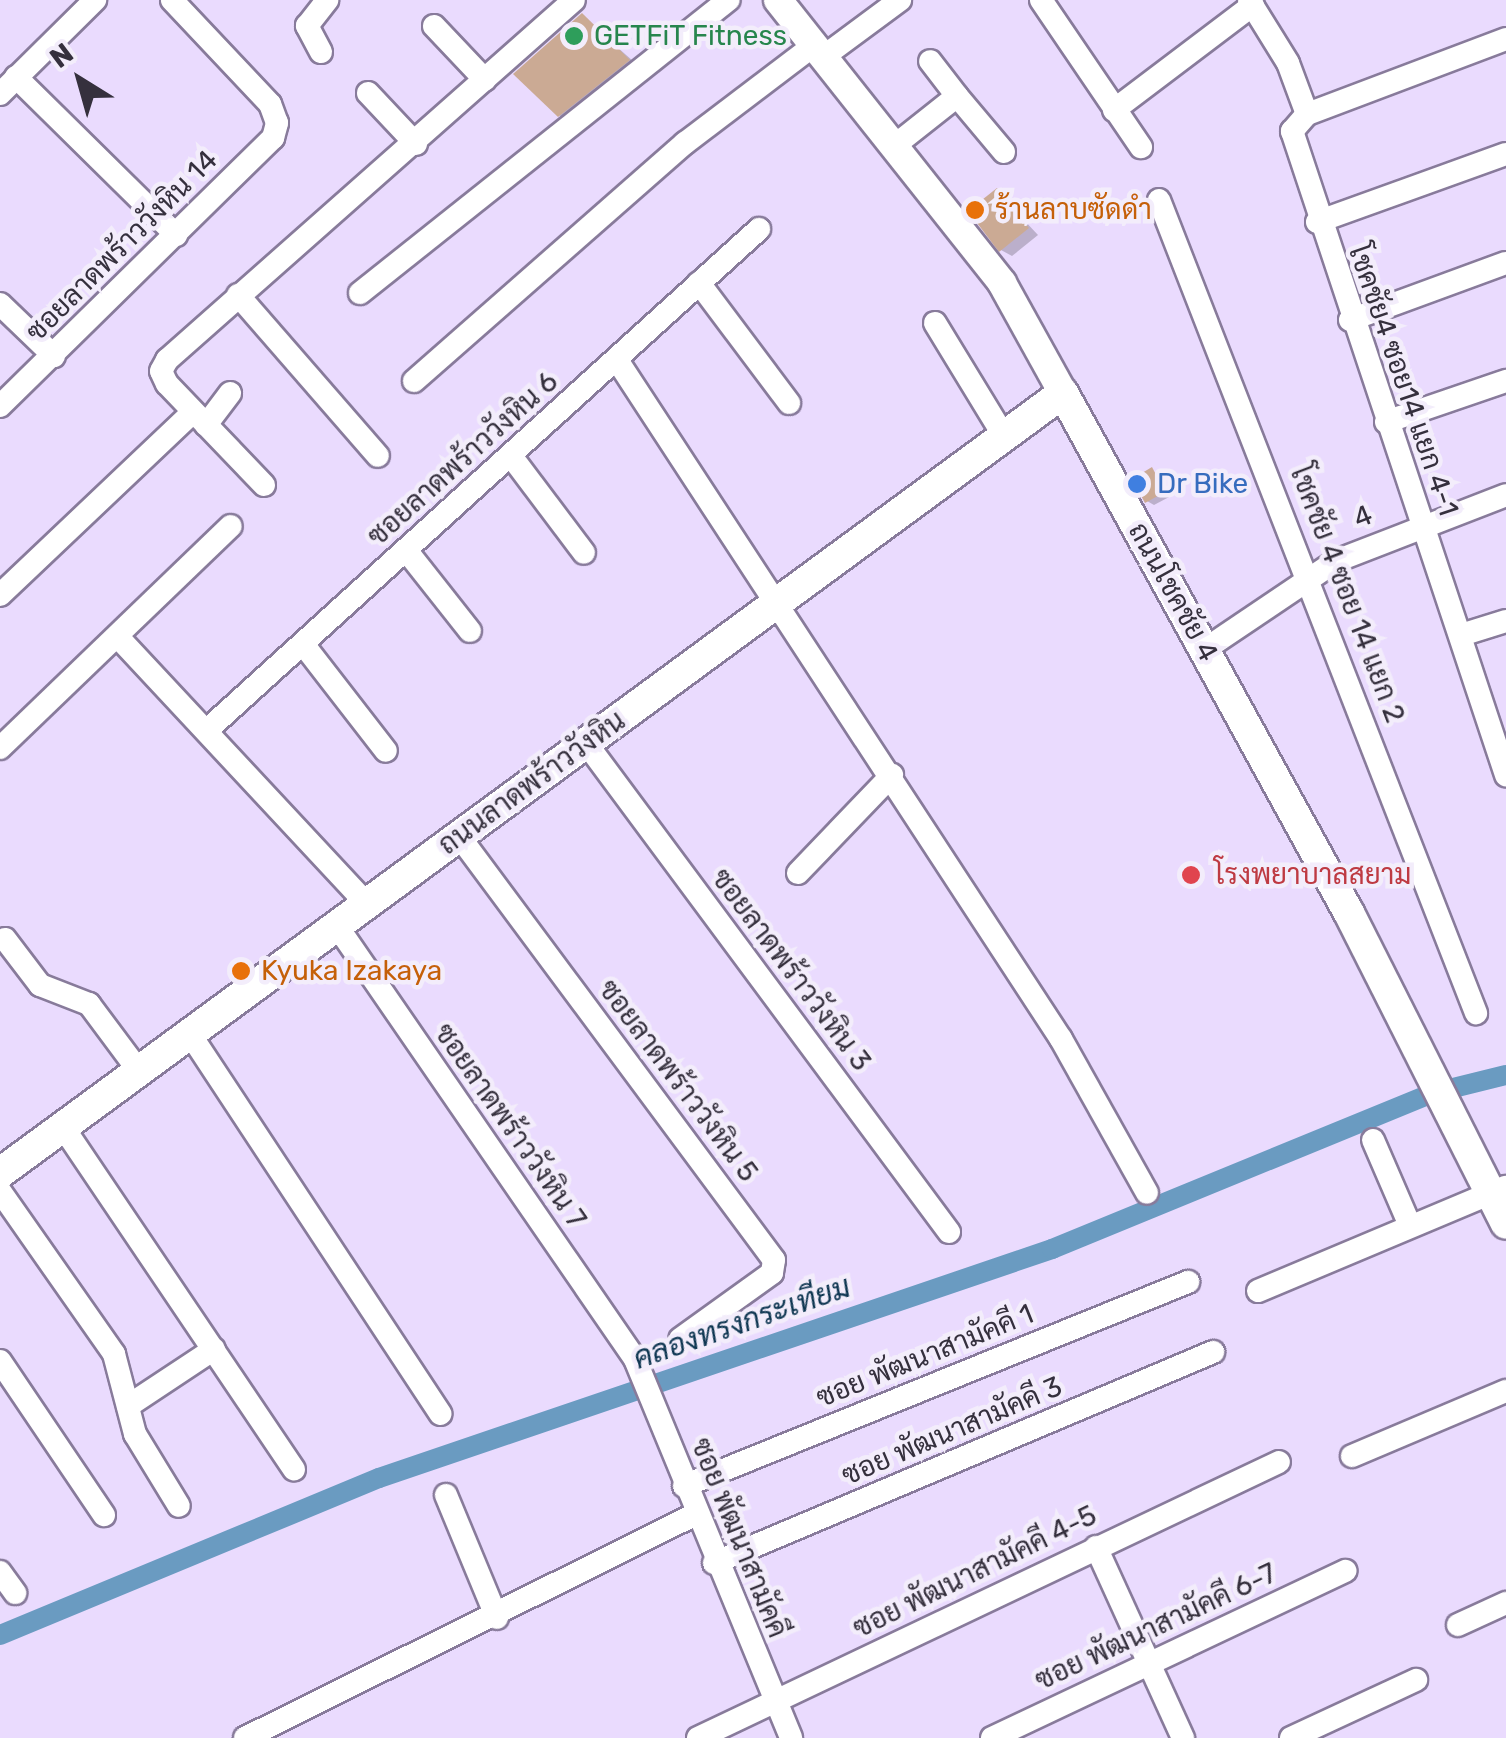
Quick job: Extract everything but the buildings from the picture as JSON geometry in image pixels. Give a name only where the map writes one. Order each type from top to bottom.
[{"type":"main road","name":"ถนนลาดพร้าววังหิน","points":[[0,1173],[1063,393]]},
{"type":"main road","name":"ถนนโชคชัย 4","points":[[1063,393],[1441,1090],[1499,1188],[1506,1224]]},
{"type":"street","points":[[95,0],[8,86],[73,134],[176,236]]},
{"type":"street","name":"ซอยลาดพร้าววังหิน 14","points":[[0,406],[273,138],[277,123],[270,104],[172,0]]},
{"type":"street","points":[[321,52],[308,26],[327,0]]},
{"type":"street","points":[[264,485],[161,372],[238,295],[416,144],[574,0]]},
{"type":"street","points":[[360,294],[729,0]]},
{"type":"street","name":"ถนนโชคชัย 4","points":[[778,0],[1002,283],[1063,393]]},
{"type":"street","points":[[414,380],[685,142],[900,0]]},
{"type":"street","points":[[1041,0],[1142,147]]},
{"type":"street","points":[[1114,110],[1251,2],[1288,63],[1306,114],[1506,39]]},
{"type":"street","points":[[434,26],[484,80]]},
{"type":"street","points":[[930,61],[1004,152]]},
{"type":"street","points":[[368,93],[416,144]]},
{"type":"street","points":[[894,146],[957,96]]},
{"type":"street","name":"โชคชัย4 ซอย14 แยก 4-1","points":[[1306,114],[1292,131],[1293,141],[1317,222],[1460,636],[1500,738],[1506,775]]},
{"type":"street","points":[[73,134],[91,117]]},
{"type":"street","points":[[1317,222],[1506,154]]},
{"type":"street","name":"โชคชัย 4 ซอย 14 แยก 2","points":[[1159,200],[1311,577],[1476,1013]]},
{"type":"street","name":"ซอยลาดพร้าววังหิน 6","points":[[206,731],[759,229]]},
{"type":"street","points":[[1350,320],[1506,263]]},
{"type":"street","points":[[699,283],[789,403]]},
{"type":"street","points":[[238,295],[378,456]]},
{"type":"street","points":[[0,304],[54,356]]},
{"type":"street","points":[[935,323],[1004,436]]},
{"type":"street","points":[[617,360],[892,775],[1061,1040],[1147,1193]]},
{"type":"street","points":[[1386,422],[1506,381]]},
{"type":"street","points":[[0,594],[230,392]]},
{"type":"street","points":[[511,456],[584,553]]},
{"type":"street","name":"4","points":[[1204,650],[1311,577],[1421,526],[1506,496]]},
{"type":"street","points":[[0,748],[231,526]]},
{"type":"street","points":[[406,550],[470,631]]},
{"type":"street","points":[[1460,636],[1506,621]]},
{"type":"street","points":[[118,637],[368,904]]},
{"type":"street","points":[[303,644],[386,751]]},
{"type":"street","name":"ซอยลาดพร้าววังหิน 3","points":[[586,744],[949,1232]]},
{"type":"street","points":[[798,872],[892,775]]},
{"type":"street","name":"ซอยลาดพร้าววังหิน 5","points":[[459,836],[774,1260],[772,1273],[680,1339]]},
{"type":"street","name":"ซอยลาดพร้าววังหิน 7","points":[[337,926],[643,1379]]},
{"type":"street","points":[[4,939],[40,985],[89,1004],[140,1071]]},
{"type":"street","points":[[190,1034],[441,1414]]},
{"type":"street","points":[[62,1127],[294,1468]]},
{"type":"street","points":[[1373,1140],[1410,1223]]},
{"type":"street","points":[[1258,1291],[1499,1188]]},
{"type":"street","points":[[0,1191],[114,1354],[136,1434],[180,1506]]},
{"type":"street","name":"ซอย พัฒนาสามัคคี 1","points":[[684,1486],[1188,1282]]},
{"type":"street","points":[[128,1406],[214,1349]]},
{"type":"street","name":"ซอย พัฒนาสามัคคี 3","points":[[714,1563],[1213,1352]]},
{"type":"street","points":[[0,1362],[104,1515]]},
{"type":"street","name":"ซอย พัฒนาสามัคคี","points":[[643,1379],[714,1563],[791,1738]]},
{"type":"street","points":[[1352,1456],[1506,1390]]},
{"type":"street","name":"ซอย พัฒนาสามัคคี 4-5","points":[[698,1738],[1279,1462]]},
{"type":"street","points":[[446,1495],[498,1618]]},
{"type":"street","points":[[246,1738],[294,1727],[696,1514]]},
{"type":"street","points":[[1096,1547],[1183,1738]]},
{"type":"street","name":"ซอย พัฒนาสามัคคี 6-7","points":[[992,1738],[1346,1570]]},
{"type":"street","points":[[0,1572],[15,1593]]},
{"type":"street","points":[[1458,1624],[1506,1603]]},
{"type":"street","points":[[1292,1738],[1416,1680]]},
{"type":"waterway","name":"คลองทรงกระเทียม","points":[[0,1635],[379,1478],[1052,1249],[1433,1093],[1506,1075]]},
{"type":"place","name":"GETFiT Fitness","points":[[574,36]]},
{"type":"place","name":"ร้านลาบซัดดำ","points":[[975,210]]},
{"type":"place","name":"Dr Bike","points":[[1137,484]]},
{"type":"place","name":"โรงพยาบาลสยาม","points":[[1191,875]]},
{"type":"place","name":"Kyuka Izakaya","points":[[241,971]]}]
